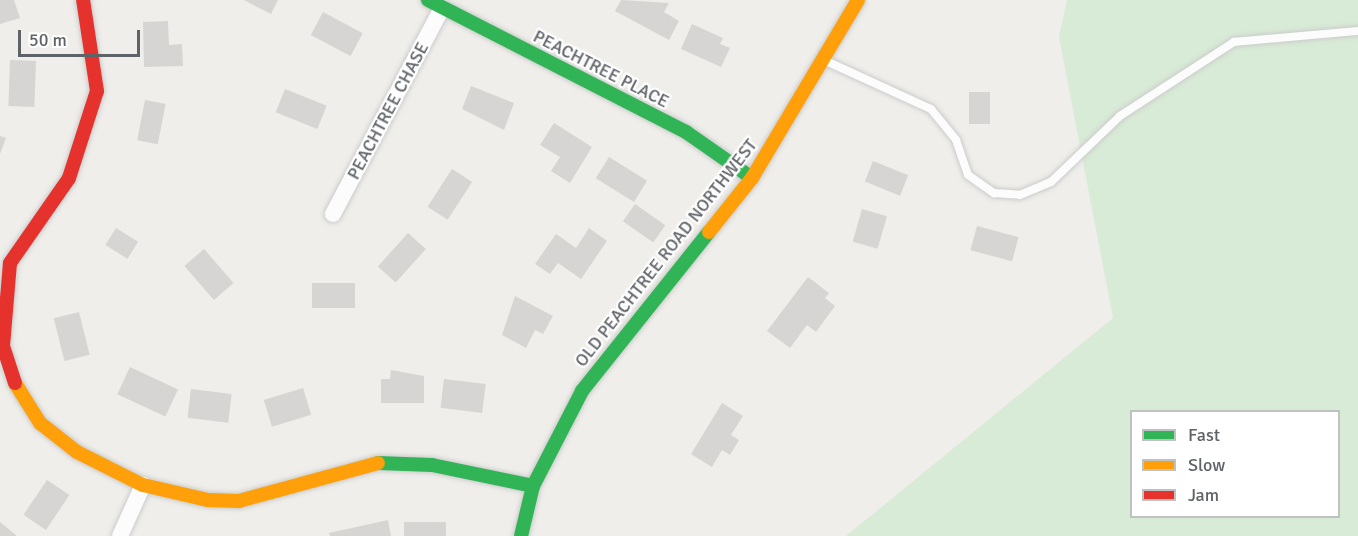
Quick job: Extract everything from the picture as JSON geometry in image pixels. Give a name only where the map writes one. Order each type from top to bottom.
[{"type":"street","points":[[84,0],[97,91],[69,178],[10,263],[3,300],[2,346],[16,385],[40,423],[77,452],[143,485],[239,501],[364,463],[432,465],[533,486]]},
{"type":"street","name":"OLD PEACHTREE ROAD NORTHWEST","points":[[521,536],[533,486],[582,391],[752,178],[825,61],[858,0]]},
{"type":"street","name":"PEACHTREE PLACE","points":[[435,4],[686,132],[752,178]]},
{"type":"street","name":"PEACHTREE CHASE","points":[[333,214],[435,4]]},
{"type":"street","points":[[120,536],[143,485]]},
{"type":"lane","points":[[825,61],[931,109],[956,140],[968,174],[994,194],[1020,195],[1051,182],[1120,116],[1234,42],[1358,31]]},
{"type":"green space","points":[[1067,0],[1358,0],[1358,536],[846,536],[1113,318],[1059,37]]},
{"type":"building","points":[[0,0],[14,0],[20,18],[0,24]]},
{"type":"building","points":[[244,0],[278,0],[271,14]]},
{"type":"building","points":[[621,0],[669,3],[664,12],[679,21],[669,40],[615,11]]},
{"type":"building","points":[[323,12],[363,33],[351,56],[311,35]]},
{"type":"building","points":[[168,21],[169,45],[182,44],[183,66],[144,67],[143,22]]},
{"type":"building","points":[[692,24],[723,38],[720,44],[730,48],[721,67],[681,49]]},
{"type":"building","points":[[10,60],[36,61],[34,107],[8,106]]},
{"type":"building","points":[[471,86],[514,103],[504,130],[462,109]]},
{"type":"building","points":[[285,89],[327,106],[317,129],[276,112]]},
{"type":"building","points":[[969,92],[990,92],[990,124],[969,124]]},
{"type":"building","points":[[145,100],[166,104],[158,144],[137,140]]},
{"type":"building","points":[[554,123],[592,147],[570,183],[551,171],[560,157],[540,145]]},
{"type":"building","points":[[0,136],[6,138],[0,154]]},
{"type":"building","points":[[609,157],[647,181],[634,202],[596,178]]},
{"type":"building","points":[[873,161],[908,175],[900,196],[865,181]]},
{"type":"building","points":[[452,169],[472,182],[448,220],[427,207]]},
{"type":"building","points":[[635,204],[665,225],[653,242],[623,221]]},
{"type":"building","points":[[862,209],[887,216],[878,249],[853,242]]},
{"type":"building","points":[[977,226],[1019,237],[1012,261],[971,250]]},
{"type":"building","points":[[116,228],[138,242],[127,259],[105,245]]},
{"type":"building","points":[[589,228],[607,241],[581,279],[558,263],[550,274],[535,264],[556,234],[576,248]]},
{"type":"building","points":[[408,233],[426,249],[396,283],[378,266]]},
{"type":"building","points":[[204,249],[234,283],[214,300],[184,266]]},
{"type":"building","points":[[808,277],[829,293],[825,298],[835,306],[816,332],[807,325],[790,348],[767,331]]},
{"type":"building","points":[[312,283],[355,283],[355,308],[312,308]]},
{"type":"building","points":[[515,296],[553,316],[543,334],[535,330],[526,348],[502,335]]},
{"type":"building","points":[[79,312],[90,355],[64,361],[54,318]]},
{"type":"building","points":[[130,367],[178,389],[165,417],[117,394]]},
{"type":"building","points":[[391,370],[424,376],[424,403],[381,403],[381,379],[390,379]]},
{"type":"building","points":[[444,379],[486,384],[482,413],[440,408]]},
{"type":"building","points":[[303,388],[311,415],[272,427],[264,400]]},
{"type":"building","points":[[191,389],[232,394],[228,423],[187,418]]},
{"type":"building","points":[[722,403],[743,416],[731,435],[739,440],[730,455],[722,450],[712,467],[691,454]]},
{"type":"building","points":[[47,480],[69,495],[46,530],[24,515]]},
{"type":"building","points":[[388,520],[391,536],[330,536],[329,533]]},
{"type":"building","points":[[0,522],[17,536],[0,536]]},
{"type":"building","points":[[404,522],[446,522],[446,536],[404,536]]},
{"type":"traffic: fast","points":[[428,0],[686,132],[752,178]]},
{"type":"traffic: fast","points":[[521,536],[533,486],[582,391],[709,232]]},
{"type":"traffic: fast","points":[[378,463],[432,465],[533,486]]},
{"type":"traffic: slow","points":[[709,232],[752,178],[858,0]]},
{"type":"traffic: slow","points":[[15,383],[40,423],[77,452],[143,485],[208,500],[239,501],[378,463]]},
{"type":"traffic: jam","points":[[15,383],[3,346],[10,263],[69,178],[97,91],[83,0]]}]
